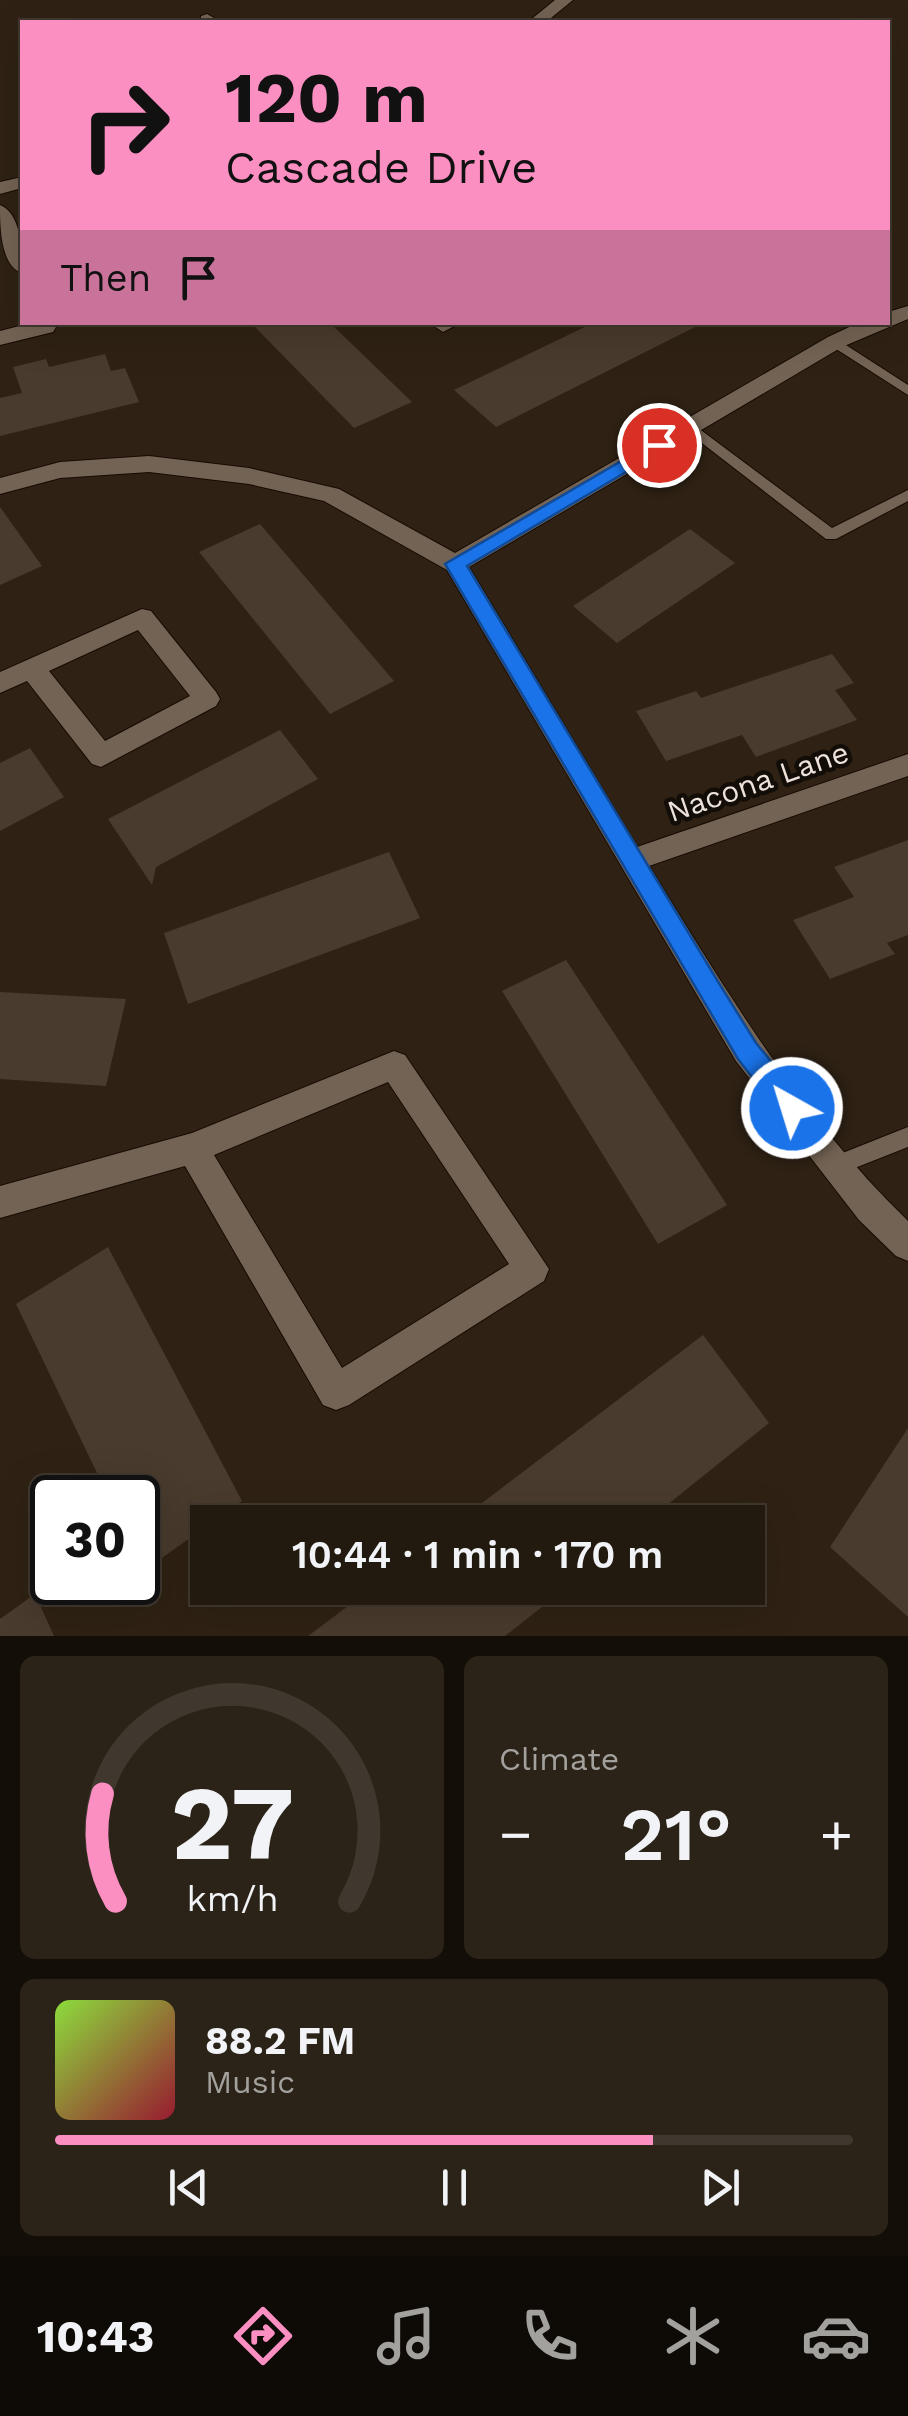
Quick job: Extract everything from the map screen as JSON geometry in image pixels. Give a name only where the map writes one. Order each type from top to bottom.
[{"type":"street","points":[[543,20],[566,0]]},
{"type":"street","points":[[0,212],[20,262]]},
{"type":"street","points":[[0,338],[46,325]]},
{"type":"street","points":[[455,564],[835,342],[872,325]]},
{"type":"street","points":[[0,486],[60,470],[149,464],[249,476],[331,495],[455,564],[747,1051],[871,1208],[908,1244]]},
{"type":"street","points":[[0,683],[32,668],[142,618],[207,700],[102,756],[32,668]]},
{"type":"street","name":"Nacona Lane","points":[[630,861],[908,764]]},
{"type":"street","points":[[0,1202],[192,1148],[394,1065],[532,1268],[336,1392],[192,1148]]},
{"type":"lane","points":[[835,342],[908,391]]},
{"type":"lane","points":[[690,427],[831,535],[908,496]]},
{"type":"lane","points":[[838,1165],[908,1138]]},
{"type":"building","points":[[253,325],[332,325],[412,402],[354,428]]},
{"type":"building","points":[[589,325],[699,325],[496,427],[454,390]]},
{"type":"building","points":[[105,354],[111,371],[125,368],[139,402],[0,436],[0,398],[22,393],[13,367],[46,359],[49,367]]},
{"type":"building","points":[[0,507],[42,566],[0,585]]},
{"type":"building","points":[[260,524],[394,681],[330,714],[199,552]]},
{"type":"building","points":[[690,529],[735,563],[617,643],[573,606]]},
{"type":"building","points":[[832,654],[854,683],[835,690],[857,720],[756,757],[742,735],[666,761],[636,711],[696,691],[701,698]]},
{"type":"building","points":[[280,730],[318,779],[156,867],[152,885],[108,819]]},
{"type":"building","points":[[30,748],[64,797],[0,831],[0,763]]},
{"type":"building","points":[[908,840],[908,935],[887,943],[895,954],[830,979],[793,920],[854,897],[834,867]]},
{"type":"building","points":[[389,852],[420,918],[188,1004],[164,933]]},
{"type":"building","points":[[566,960],[727,1205],[658,1244],[502,991]]},
{"type":"building","points":[[0,992],[126,999],[106,1086],[0,1079]]},
{"type":"building","points":[[108,1247],[242,1501],[236,1505],[190,1505],[190,1538],[160,1559],[160,1475],[98,1475],[16,1304]]},
{"type":"building","points":[[703,1335],[769,1423],[667,1505],[479,1505]]},
{"type":"building","points":[[908,1428],[908,1617],[830,1547]]},
{"type":"building","points":[[30,1598],[30,1605],[40,1605],[54,1636],[0,1636],[0,1619]]},
{"type":"building","points":[[349,1605],[544,1605],[505,1636],[308,1636]]},
{"type":"route","points":[[659,445],[455,564],[747,1051],[792,1108]]}]
